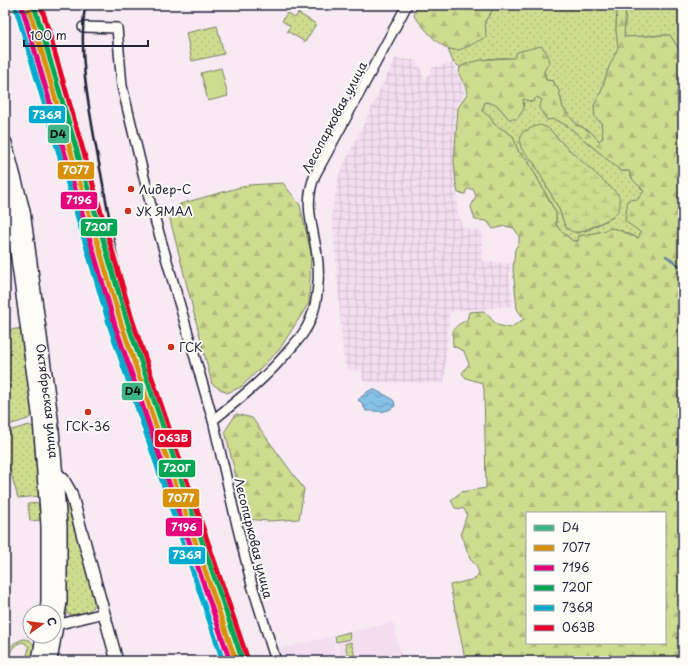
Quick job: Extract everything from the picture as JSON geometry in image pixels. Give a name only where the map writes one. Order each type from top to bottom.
[{"type":"main road","name":"Октябрьская улица","points":[[5,143],[23,211],[50,411],[60,525],[60,604]]},
{"type":"main road","name":"Октябрьская улица","points":[[5,187],[12,214],[40,420],[48,525],[48,604]]},
{"type":"main road","points":[[39,661],[42,644]]},
{"type":"main road","name":"Октябрьская улица","points":[[50,661],[53,644]]},
{"type":"street","name":"Лесопарковая улица","points":[[212,420],[242,397],[271,370],[299,338],[312,317],[318,270],[317,252],[308,205],[311,185],[407,5]]},
{"type":"street","name":"Лесопарковая улица","points":[[83,27],[117,28],[122,86],[148,194],[212,420],[250,578],[276,661]]},
{"type":"street","points":[[44,464],[63,478],[71,493],[117,661]]},
{"type":"street","points":[[62,624],[104,613]]},
{"type":"shaded area","points":[[395,59],[415,60],[422,71],[425,81],[432,68],[453,62],[465,93],[456,106],[457,209],[461,223],[464,228],[482,231],[483,261],[512,264],[509,269],[513,306],[452,311],[449,316],[444,383],[365,382],[362,379],[362,371],[351,371],[344,363],[332,213],[339,175]]},
{"type":"shaded area","points":[[5,299],[10,330],[5,354]]},
{"type":"shaded area","points":[[393,622],[403,661],[341,661],[335,636]]},
{"type":"shaded area","points":[[332,636],[339,661],[283,661],[279,649]]},
{"type":"green space","points":[[417,5],[496,5],[485,21],[486,37],[467,47],[457,50],[445,47],[433,38],[414,16]]},
{"type":"green space","points":[[496,5],[617,5],[616,30],[619,48],[609,67],[601,92],[594,106],[601,122],[603,138],[599,141],[591,132],[576,124],[563,108],[559,91],[553,81],[546,80],[544,71],[522,61],[510,58],[487,59],[460,67],[453,62],[448,49],[458,50],[485,21]]},
{"type":"green space","points":[[617,5],[626,5],[624,37],[670,35],[683,56],[683,661],[463,661],[464,654],[450,585],[475,579],[479,573],[476,565],[470,559],[461,533],[467,514],[464,509],[455,508],[451,500],[461,492],[486,488],[484,389],[482,383],[466,378],[462,373],[469,364],[464,351],[453,346],[453,333],[458,325],[467,320],[469,312],[484,311],[497,325],[510,328],[524,319],[517,309],[513,269],[515,249],[519,243],[519,236],[514,228],[505,226],[493,229],[487,221],[475,220],[471,207],[476,196],[473,189],[467,189],[465,194],[458,193],[454,161],[458,108],[467,94],[466,88],[459,74],[460,67],[479,60],[514,58],[517,52],[541,46],[547,53],[549,62],[544,71],[546,80],[553,81],[559,91],[563,108],[576,124],[591,132],[599,141],[603,138],[601,122],[595,118],[594,106],[618,48],[616,30]],"holes":[[[537,97],[542,100],[539,108],[547,120],[555,119],[569,127],[621,171],[629,171],[633,180],[644,191],[638,199],[628,200],[625,221],[641,233],[638,238],[610,228],[604,231],[579,236],[578,241],[573,241],[560,230],[556,224],[556,213],[527,159],[518,151],[513,136],[494,124],[490,117],[482,111],[485,102],[497,105],[509,119],[517,119],[524,109],[523,99],[532,102]]]},
{"type":"green space","points":[[626,5],[683,5],[683,56],[670,35],[624,37]]},
{"type":"green space","points":[[287,13],[295,18],[298,13],[316,24],[305,42],[287,31],[290,26],[282,21]]},
{"type":"green space","points":[[217,26],[224,54],[192,61],[186,33]]},
{"type":"green space","points":[[221,68],[228,96],[208,101],[201,73]]},
{"type":"green space","points":[[537,97],[542,100],[555,119],[569,127],[621,171],[629,171],[633,180],[644,191],[638,199],[641,233],[638,238],[610,228],[604,231],[579,236],[578,241],[573,241],[560,230],[556,224],[556,213],[527,159],[518,151],[513,136],[494,124],[490,117],[482,112],[485,101],[497,105],[509,119],[523,99]],"holes":[[[554,134],[591,170],[613,217],[588,230],[576,233],[564,223],[559,209],[534,163],[521,148]]]},
{"type":"green space","points":[[540,125],[548,128],[564,145],[618,194],[620,206],[613,217],[581,232],[573,232],[566,228],[559,209],[534,163],[521,148],[521,135],[524,131]]},
{"type":"green space","points":[[283,183],[300,205],[311,253],[309,303],[279,350],[241,387],[227,393],[212,384],[170,219],[180,204],[248,185]]},
{"type":"green space","points":[[5,223],[9,223],[14,254],[5,264]]},
{"type":"green space","points":[[23,328],[33,414],[28,419],[5,426],[5,354],[10,330]]},
{"type":"green space","points":[[236,414],[252,418],[304,489],[299,519],[269,521],[246,519],[225,431]]},
{"type":"green space","points":[[29,425],[35,429],[41,496],[18,498],[5,452],[5,432]]},
{"type":"green space","points":[[63,492],[69,507],[95,601],[94,606],[91,609],[79,614],[67,614],[64,612]]},
{"type":"green space","points":[[38,503],[41,520],[30,521],[28,504]]},
{"type":"green space","points":[[349,632],[350,639],[336,642],[335,636]]},
{"type":"green space","points":[[22,640],[22,642],[14,646],[8,661],[5,661],[7,653],[16,642]]},
{"type":"green space","points":[[351,642],[356,661],[341,661],[340,658],[348,656],[345,644]]},
{"type":"green space","points":[[25,644],[33,644],[35,650],[34,661],[26,661],[29,647]]},
{"type":"water","points":[[373,389],[389,397],[394,401],[395,406],[384,411],[366,411],[362,403],[358,400]]},
{"type":"waterway","points":[[666,256],[683,268]]},
{"type":"railway","points":[[85,5],[83,43],[88,101],[116,254],[136,330],[183,463]]},
{"type":"railway","points":[[215,573],[250,661]]},
{"type":"transit line","name":"D4","points":[[22,5],[125,369],[177,518]]},
{"type":"transit line","name":"7077","points":[[28,5],[121,323],[236,661]]},
{"type":"transit line","name":"720Г","points":[[34,5],[127,321],[242,659]]},
{"type":"transit line","name":"063В","points":[[41,5],[132,319],[247,657]]},
{"type":"transit line","name":"7196","points":[[22,7],[115,325],[230,661]]},
{"type":"transit line","name":"736Я","points":[[16,8],[110,327],[223,661]]},
{"type":"place","name":"Лидер-С","points":[[131,189]]},
{"type":"place","name":"УК ЯМАЛ","points":[[128,211]]},
{"type":"place","name":"ГСК","points":[[171,347]]},
{"type":"place","name":"ГСК-36","points":[[88,412]]}]
